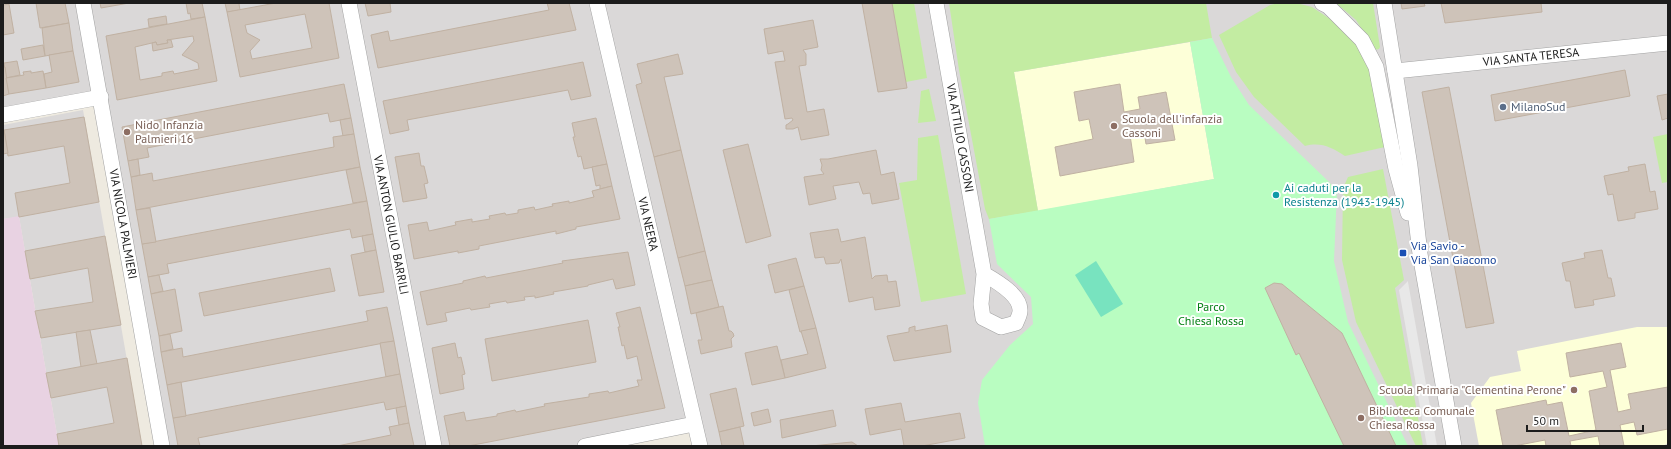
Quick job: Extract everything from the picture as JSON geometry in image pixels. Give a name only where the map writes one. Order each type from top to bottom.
[{"type":"street","name":"VIA NICOLA PALMIERI","points":[[83,3],[101,97],[162,446]]},
{"type":"street","name":"VIA ANTON GIULIO BARRILI","points":[[349,3],[434,446]]},
{"type":"street","name":"VIA NEERA","points":[[597,3],[700,446]]},
{"type":"street","name":"VIA ATTILIO CASSONI","points":[[936,3],[984,274]]},
{"type":"street","points":[[1322,3],[1328,6],[1362,40],[1372,58],[1377,74],[1396,169],[1420,254]]},
{"type":"street","points":[[1384,3],[1410,166],[1420,254],[1454,446]]},
{"type":"street","name":"VIA SANTA TERESA","points":[[1394,71],[1668,43]]},
{"type":"street","points":[[3,115],[101,97]]},
{"type":"street","points":[[584,446],[694,424]]},
{"type":"shaded area","points":[[3,3],[82,3],[99,96],[3,114]]},
{"type":"shaded area","points":[[83,3],[597,3],[694,424],[585,446],[162,446]]},
{"type":"shaded area","points":[[598,3],[1383,3],[1453,446],[701,446]]},
{"type":"shaded area","points":[[1384,3],[1668,3],[1668,446],[1455,446]]},
{"type":"shaded area","name":"Scuola dell'infanzia Cassoni","points":[[1190,42],[1214,179],[1038,211],[1014,72]]},
{"type":"shaded area","points":[[83,110],[142,446],[59,446],[19,217],[3,219],[3,125]]},
{"type":"shaded area","points":[[19,216],[59,446],[3,446],[3,219]]},
{"type":"shaded area","points":[[1408,281],[1437,446],[1427,446],[1399,290]]},
{"type":"shaded area","name":"Scuola Primaria \"Clementina Perone\"","points":[[1637,327],[1668,327],[1668,443],[1663,446],[1479,446],[1471,403],[1490,377],[1521,371],[1517,351]]},
{"type":"green space","points":[[892,3],[914,3],[927,78],[906,82]]},
{"type":"green space","points":[[949,3],[1206,3],[1212,38],[1014,72],[1038,211],[989,219],[985,209],[959,70]]},
{"type":"green space","points":[[1279,3],[1296,3],[1312,7],[1336,23],[1357,44],[1370,66],[1385,147],[1345,156],[1326,146],[1305,146],[1254,97],[1236,72],[1219,35],[1270,5]]},
{"type":"green space","points":[[1336,3],[1373,3],[1380,47],[1379,49],[1375,50],[1356,20]]},
{"type":"green space","name":"Parco Chiesa Rossa","points":[[1212,38],[1231,77],[1249,105],[1337,191],[1334,261],[1348,322],[1408,446],[985,446],[978,403],[982,380],[1010,345],[1033,324],[1031,297],[997,264],[989,219],[1214,179],[1190,42]]},
{"type":"green space","points":[[929,89],[936,121],[918,123],[921,91]]},
{"type":"green space","points":[[1668,134],[1668,182],[1662,183],[1653,137]]},
{"type":"green space","points":[[938,135],[966,294],[921,302],[899,183],[917,180],[918,138]]},
{"type":"green space","points":[[1383,169],[1404,280],[1395,288],[1423,446],[1416,446],[1356,322],[1342,260],[1343,188],[1348,177]]},
{"type":"green space","points":[[1096,261],[1123,304],[1101,317],[1075,275]]},
{"type":"building","points":[[36,3],[65,3],[69,23],[40,28]]},
{"type":"building","points":[[100,3],[129,3],[101,8]]},
{"type":"building","points":[[186,3],[202,3],[205,17],[191,19],[190,13],[188,14]]},
{"type":"building","points":[[225,3],[241,3],[239,4],[240,10],[227,12]]},
{"type":"building","points":[[276,3],[329,3],[339,58],[240,77],[227,12]],"holes":[[[305,14],[312,48],[252,59],[250,51],[260,40],[247,33],[245,25]]]},
{"type":"building","points":[[365,3],[390,3],[391,12],[368,16]]},
{"type":"building","points":[[547,3],[569,3],[576,30],[378,68],[371,35],[388,31],[390,41],[549,10]]},
{"type":"building","points":[[862,3],[892,3],[907,88],[878,92]]},
{"type":"building","points":[[1401,3],[1424,3],[1425,6],[1402,9]]},
{"type":"building","points":[[1441,3],[1541,3],[1542,12],[1445,23]]},
{"type":"building","points":[[9,4],[14,33],[3,35],[3,5]]},
{"type":"building","points":[[166,16],[167,24],[149,27],[148,19]]},
{"type":"building","points":[[205,17],[217,81],[117,100],[106,36]],"holes":[[[193,36],[194,41],[182,55],[198,63],[199,69],[174,74],[173,71],[162,73],[162,76],[140,80],[135,47],[156,42],[157,45],[168,43],[167,40]]]},
{"type":"building","points":[[813,20],[818,47],[803,50],[806,54],[806,65],[799,66],[807,112],[824,109],[829,135],[801,140],[798,127],[786,129],[786,125],[793,120],[792,118],[785,119],[775,62],[785,61],[783,51],[768,54],[764,29]]},
{"type":"building","points":[[69,23],[73,51],[45,56],[42,28]]},
{"type":"building","points":[[167,40],[171,40],[173,47],[153,51],[152,43],[156,42],[157,45],[168,43]]},
{"type":"building","points":[[43,45],[45,56],[23,60],[21,49]]},
{"type":"building","points":[[73,51],[79,82],[46,88],[44,74],[52,72],[49,55]]},
{"type":"building","points":[[678,54],[683,74],[664,77],[681,150],[654,157],[636,85],[642,83],[637,64]]},
{"type":"building","points":[[17,61],[20,75],[6,78],[4,63]]},
{"type":"building","points":[[583,62],[591,96],[571,100],[568,90],[407,120],[409,130],[390,134],[383,101]]},
{"type":"building","points":[[3,67],[5,67],[9,94],[3,96]]},
{"type":"building","points":[[1625,70],[1630,96],[1495,121],[1491,95]]},
{"type":"building","points":[[31,71],[31,73],[43,71],[46,88],[9,94],[6,78],[24,75],[23,72]]},
{"type":"building","points":[[344,84],[351,118],[330,122],[328,113],[147,148],[149,157],[128,161],[122,127]]},
{"type":"building","points":[[1120,84],[1124,112],[1140,109],[1138,97],[1166,92],[1175,140],[1146,144],[1144,132],[1130,135],[1134,162],[1060,176],[1055,147],[1093,139],[1089,119],[1079,121],[1074,92]]},
{"type":"building","points":[[1449,87],[1494,323],[1466,328],[1422,92]]},
{"type":"building","points":[[1668,94],[1668,118],[1662,120],[1657,96]]},
{"type":"building","points":[[84,117],[99,202],[19,217],[15,193],[70,183],[64,146],[8,156],[4,130]]},
{"type":"building","points":[[351,118],[354,134],[343,136],[340,120]]},
{"type":"building","points":[[596,118],[607,164],[584,169],[581,156],[578,157],[573,137],[575,137],[572,123]]},
{"type":"building","points":[[4,130],[8,153],[3,154],[3,131]]},
{"type":"building","points":[[354,134],[360,167],[136,210],[131,177],[152,173],[153,181],[334,147],[333,137]]},
{"type":"building","points":[[748,144],[771,236],[746,243],[723,150]]},
{"type":"building","points":[[681,150],[705,251],[678,258],[654,157]]},
{"type":"building","points":[[876,150],[881,175],[894,172],[899,199],[872,204],[870,193],[863,194],[859,182],[833,186],[836,199],[809,205],[804,177],[824,174],[821,170],[822,165],[820,159],[828,159]]},
{"type":"building","points":[[419,153],[421,166],[424,166],[428,183],[424,184],[427,198],[403,202],[395,157]]},
{"type":"building","points":[[138,159],[140,175],[131,177],[128,161]]},
{"type":"building","points":[[607,164],[612,186],[600,189],[600,185],[596,186],[592,167]]},
{"type":"building","points":[[1645,164],[1650,192],[1655,191],[1658,209],[1635,213],[1635,218],[1618,221],[1613,194],[1608,195],[1604,176],[1629,171],[1628,167]]},
{"type":"building","points":[[360,167],[367,201],[353,203],[346,170]]},
{"type":"building","points":[[612,186],[620,219],[576,227],[576,229],[556,234],[556,231],[479,246],[479,249],[458,253],[458,251],[414,259],[408,225],[427,222],[429,231],[456,225],[455,222],[472,219],[472,222],[490,219],[489,216],[505,213],[506,215],[518,213],[518,210],[534,207],[535,210],[553,206],[552,204],[569,201],[569,203],[594,197],[592,191]]},
{"type":"building","points":[[367,201],[373,234],[352,238],[350,229],[167,264],[169,273],[148,277],[142,244]]},
{"type":"building","points":[[150,208],[156,242],[142,244],[136,210]]},
{"type":"building","points":[[838,229],[841,242],[865,237],[872,279],[875,276],[887,275],[888,282],[896,281],[900,306],[875,310],[873,297],[849,302],[841,259],[839,263],[826,264],[824,257],[815,258],[810,233]]},
{"type":"building","points":[[373,234],[376,250],[365,252],[362,236]]},
{"type":"building","points":[[105,236],[121,325],[41,338],[35,311],[93,302],[88,268],[30,279],[25,251]]},
{"type":"building","points":[[376,250],[384,292],[359,296],[351,255]]},
{"type":"building","points":[[1602,250],[1608,278],[1611,278],[1615,296],[1593,300],[1594,305],[1575,308],[1570,281],[1566,281],[1562,263],[1585,258],[1584,253]]},
{"type":"building","points":[[705,251],[712,280],[685,286],[678,258]]},
{"type":"building","points":[[628,252],[635,285],[616,289],[613,279],[588,286],[553,292],[554,294],[535,298],[535,296],[524,297],[525,300],[507,303],[506,301],[489,304],[490,307],[471,310],[470,308],[445,313],[447,321],[427,325],[420,292],[463,283],[463,281],[485,276],[486,278],[563,263],[562,261]]},
{"type":"building","points":[[796,258],[804,286],[775,293],[768,265]]},
{"type":"building","points":[[330,268],[335,291],[204,316],[199,293]]},
{"type":"building","points":[[159,275],[163,291],[151,294],[148,277]]},
{"type":"building","points":[[712,280],[719,307],[691,314],[685,286]]},
{"type":"building","points":[[1274,283],[1282,284],[1342,333],[1396,446],[1344,446],[1299,353],[1296,355],[1265,288]]},
{"type":"building","points":[[804,286],[816,328],[800,332],[789,290]]},
{"type":"building","points":[[175,289],[182,331],[159,336],[151,294]]},
{"type":"building","points":[[723,306],[729,331],[733,333],[734,336],[731,339],[732,347],[701,354],[698,340],[702,340],[696,313]]},
{"type":"building","points":[[387,307],[394,341],[167,385],[161,352],[182,348],[183,357],[368,321],[366,311]]},
{"type":"building","points":[[640,307],[665,408],[468,446],[450,446],[444,416],[464,412],[466,421],[497,416],[497,414],[515,410],[516,412],[545,406],[544,404],[589,397],[589,394],[608,391],[609,393],[639,386],[637,380],[642,380],[637,356],[627,359],[624,345],[622,346],[618,327],[620,327],[616,313]]},
{"type":"building","points":[[588,320],[596,362],[492,381],[485,339]]},
{"type":"building","points":[[947,325],[951,352],[894,361],[887,336],[909,332],[909,328],[915,326],[915,331]]},
{"type":"building","points":[[816,328],[826,368],[785,378],[781,360],[808,354],[801,331]]},
{"type":"building","points":[[90,330],[97,364],[81,367],[76,332]]},
{"type":"building","points":[[170,334],[173,349],[161,352],[159,336]]},
{"type":"building","points":[[394,341],[400,374],[386,377],[380,343]]},
{"type":"building","points":[[455,343],[458,358],[461,357],[465,374],[462,375],[464,389],[440,394],[432,348]]},
{"type":"building","points":[[1621,343],[1626,367],[1610,370],[1618,412],[1631,409],[1628,394],[1668,387],[1668,429],[1637,435],[1634,422],[1620,425],[1624,446],[1600,446],[1598,436],[1570,441],[1571,446],[1546,446],[1545,440],[1514,446],[1503,446],[1496,410],[1546,400],[1547,405],[1562,402],[1569,436],[1596,430],[1589,391],[1607,387],[1603,371],[1570,377],[1566,353]]},
{"type":"building","points":[[777,346],[785,378],[752,385],[745,353]]},
{"type":"building","points":[[127,358],[142,446],[59,446],[57,434],[114,423],[107,387],[51,398],[46,373]]},
{"type":"building","points":[[400,374],[406,406],[386,410],[384,402],[198,438],[200,446],[178,446],[173,418]]},
{"type":"building","points":[[181,382],[186,416],[173,418],[167,385]]},
{"type":"building","points":[[736,388],[744,426],[719,432],[710,394]]},
{"type":"building","points":[[901,403],[905,422],[960,413],[965,438],[922,446],[904,446],[901,429],[870,435],[865,409]]},
{"type":"building","points":[[406,406],[409,423],[399,425],[396,408]]},
{"type":"building","points":[[768,409],[771,422],[754,426],[751,413]]},
{"type":"building","points":[[833,410],[836,426],[782,438],[780,420]]},
{"type":"building","points":[[409,423],[414,446],[337,446],[391,435],[389,427]]},
{"type":"building","points":[[740,427],[744,446],[722,446],[719,432]]},
{"type":"building","points":[[852,442],[858,446],[811,446]]},
{"type":"place","name":"MilanoSud","points":[[1503,107]]},
{"type":"place","name":"Scuola dell'infanzia Cassoni","points":[[1114,126]]},
{"type":"place","name":"Nido Infanzia Palmieri 16","points":[[127,132]]},
{"type":"place","name":"Ai caduti per la Resistenza (1943-1945)","points":[[1276,195]]},
{"type":"place","name":"Via Savio - Via San Giacomo","points":[[1403,253]]},
{"type":"place","name":"Scuola Primaria \"Clementina Perone\"","points":[[1574,390]]},
{"type":"place","name":"Biblioteca Comunale Chiesa Rossa","points":[[1361,418]]}]
